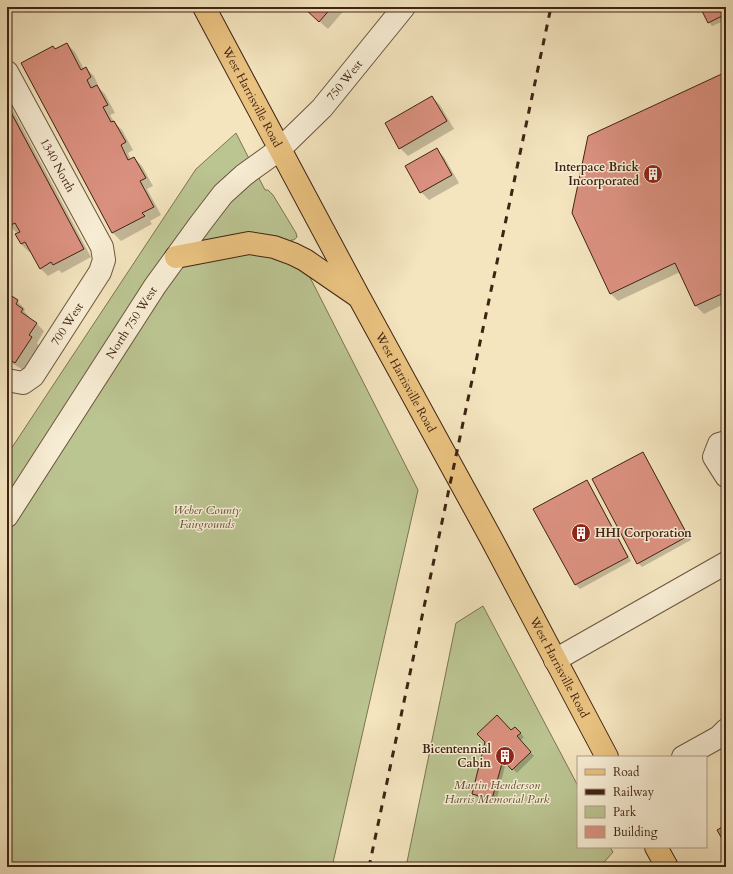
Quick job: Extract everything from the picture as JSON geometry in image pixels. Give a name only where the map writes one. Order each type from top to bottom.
[{"type":"main road","name":"West Harrisville Road","points":[[204,7],[359,297],[492,540],[606,756]]},
{"type":"main road","points":[[176,257],[249,243],[274,247],[303,259],[359,297]]},
{"type":"main road","points":[[657,848],[667,867]]},
{"type":"street","name":"750 West","points":[[280,149],[322,108],[404,7]]},
{"type":"street","name":"1340 North","points":[[7,72],[102,247],[104,260]]},
{"type":"street","name":"North 750 West","points":[[7,516],[155,286],[200,224],[223,194],[244,175],[280,149]]},
{"type":"street","name":"700 West","points":[[15,381],[33,376],[100,272],[104,260]]},
{"type":"street","points":[[726,442],[719,444],[714,457],[726,476]]},
{"type":"street","points":[[555,660],[726,564]]},
{"type":"street","points":[[685,756],[719,737],[726,730]]},
{"type":"green space","name":"Weber County Fairgrounds","points":[[236,133],[265,190],[268,190],[273,195],[296,233],[297,237],[294,240],[291,240],[418,490],[332,867],[7,867],[7,455],[196,169]]},
{"type":"green space","name":"Martin Henderson Harris Memorial Park","points":[[483,606],[577,784],[577,848],[611,848],[613,852],[600,867],[406,867],[456,623]]},
{"type":"building","points":[[303,7],[332,7],[319,22]]},
{"type":"building","points":[[700,7],[726,7],[726,14],[708,23]]},
{"type":"building","points":[[67,43],[81,70],[86,67],[91,77],[87,80],[91,88],[97,85],[108,105],[103,107],[111,122],[114,121],[126,142],[121,145],[128,160],[134,157],[146,178],[140,181],[154,207],[142,213],[145,216],[112,233],[21,63],[53,46],[55,49]]},
{"type":"building","name":"Interpace Brick Incorporated","points":[[726,72],[726,292],[695,306],[675,263],[610,294],[572,213],[588,136]]},
{"type":"building","points":[[432,96],[447,121],[399,149],[385,123]]},
{"type":"building","points":[[7,105],[84,249],[53,265],[51,262],[40,269],[25,242],[21,244],[15,234],[20,232],[15,223],[9,226],[7,222]]},
{"type":"building","points":[[437,148],[452,175],[420,193],[405,166]]},
{"type":"building","points":[[7,293],[18,300],[16,304],[23,309],[21,312],[37,323],[29,335],[32,337],[15,363],[7,358]]},
{"type":"building","points":[[643,452],[688,536],[637,564],[592,479]]},
{"type":"building","name":"HHI Corporation","points":[[587,480],[628,557],[575,585],[533,509]]},
{"type":"building","name":"Bicentennial Cabin","points":[[497,715],[511,730],[515,727],[521,733],[517,736],[531,752],[512,770],[503,760],[492,799],[472,794],[485,742],[477,734]]},
{"type":"building","points":[[726,825],[726,846],[717,830]]},
{"type":"railway","points":[[369,867],[551,7]]},
{"type":"place","name":"Interpace Brick Incorporated","points":[[653,174]]},
{"type":"place","name":"HHI Corporation","points":[[581,533]]},
{"type":"place","name":"Bicentennial Cabin","points":[[505,756]]}]
